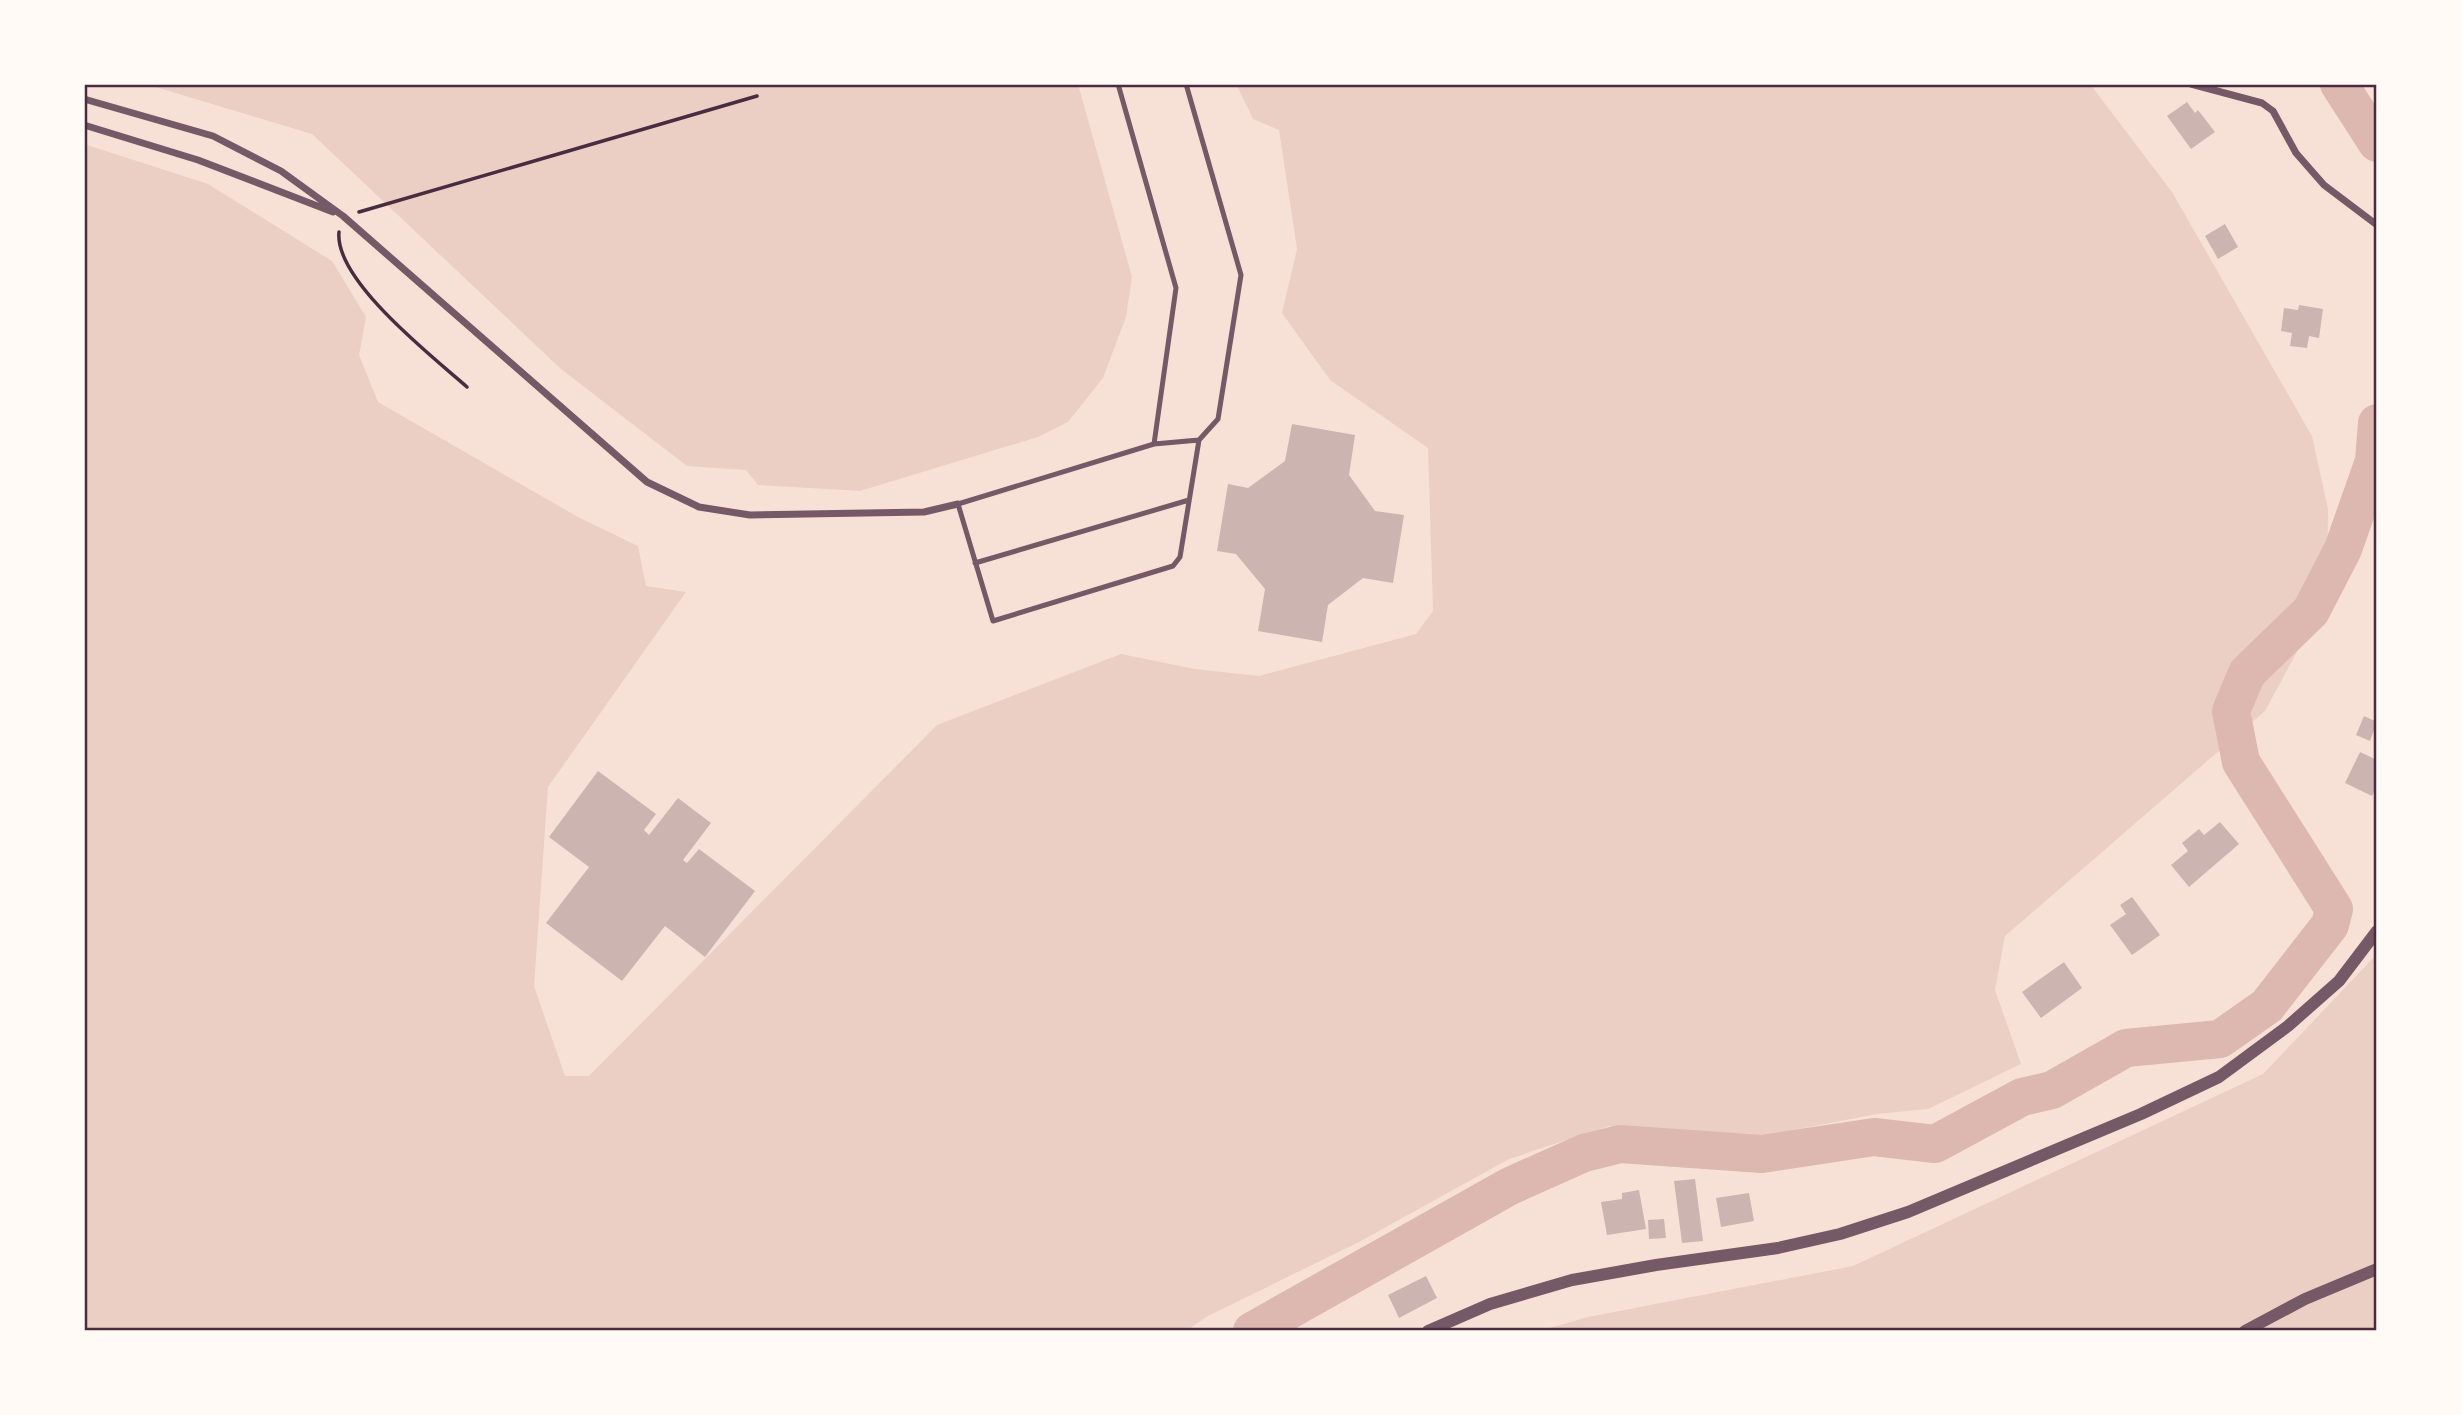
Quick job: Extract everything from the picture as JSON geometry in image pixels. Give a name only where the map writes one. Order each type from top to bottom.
[{"type":"street","points":[[2191,84],[2262,103],[2280,121],[2309,170],[2324,185],[2377,225]]},
{"type":"street","points":[[84,99],[225,142],[281,171],[343,216],[647,482],[699,507],[750,515],[803,515],[924,512],[958,504]]},
{"type":"street","points":[[84,125],[198,160],[343,216]]},
{"type":"street","points":[[1428,1331],[1490,1304],[1572,1280],[1778,1248],[1840,1234],[1908,1212],[2141,1114],[2219,1077],[2288,1026],[2339,981],[2377,931]]},
{"type":"street","points":[[2245,1331],[2305,1300],[2377,1269]]},
{"type":"lane","points":[[1118,84],[1176,288],[1154,444]]},
{"type":"lane","points":[[1186,84],[1241,275],[1218,419],[1199,440],[1180,556],[1173,566],[993,621],[958,504],[1154,444],[1199,440]]},
{"type":"lane","points":[[975,563],[1189,500]]},
{"type":"path","points":[[467,387],[384,315],[342,256],[338,235],[343,216],[757,96]]},
{"type":"shaded area","points":[[146,84],[1078,84],[1132,277],[1126,317],[1103,378],[1068,422],[1038,437],[860,491],[758,485],[746,470],[687,466],[561,369],[312,134]]},
{"type":"shaded area","points":[[1236,84],[2090,84],[2172,192],[2312,436],[2328,509],[2327,596],[2265,711],[2005,936],[1995,990],[2021,1064],[1928,1109],[1877,1114],[1720,1144],[1609,1126],[1509,1159],[1359,1242],[1208,1316],[1186,1331],[84,1331],[84,144],[208,184],[332,261],[366,317],[359,355],[378,402],[578,517],[638,546],[646,586],[686,592],[548,787],[534,986],[565,1076],[589,1076],[937,725],[1121,654],[1195,669],[1259,676],[1416,634],[1433,611],[1428,448],[1330,380],[1282,313],[1297,249],[1279,130],[1253,119]]},
{"type":"shaded area","points":[[2377,954],[2377,1331],[1539,1331],[1588,1317],[1853,1266],[2263,1074]]},
{"type":"building","points":[[2187,102],[2195,113],[2198,110],[2215,132],[2191,149],[2167,116]]},
{"type":"building","points":[[2225,224],[2238,247],[2218,259],[2205,236]]},
{"type":"building","points":[[2299,305],[2323,309],[2319,338],[2309,336],[2307,348],[2290,346],[2292,333],[2281,331],[2284,308],[2298,310]]},
{"type":"building","points":[[1292,424],[1355,435],[1349,475],[1375,511],[1404,515],[1393,583],[1363,578],[1328,605],[1322,642],[1258,631],[1265,589],[1236,554],[1217,551],[1228,484],[1248,488],[1285,461]]},
{"type":"building","points":[[2364,716],[2377,722],[2370,741],[2356,735]]},
{"type":"building","points":[[2360,752],[2377,760],[2377,786],[2372,796],[2345,783]]},
{"type":"building","points":[[598,771],[656,814],[644,830],[649,835],[678,798],[711,823],[683,860],[687,863],[699,849],[755,891],[705,957],[665,926],[622,981],[546,923],[589,867],[549,837]]},
{"type":"building","points":[[2220,822],[2239,844],[2189,887],[2171,865],[2188,851],[2182,843],[2199,829],[2204,835]]},
{"type":"building","points":[[2132,897],[2160,935],[2132,955],[2110,925],[2126,914],[2120,905]]},
{"type":"building","points":[[2064,962],[2082,988],[2041,1018],[2022,992]]},
{"type":"building","points":[[1695,1179],[1703,1241],[1682,1243],[1674,1181]]},
{"type":"building","points":[[1639,1190],[1646,1229],[1607,1235],[1601,1202],[1622,1199],[1622,1193]]},
{"type":"building","points":[[1749,1193],[1754,1221],[1721,1227],[1716,1198]]},
{"type":"building","points":[[1664,1219],[1666,1238],[1649,1239],[1648,1220]]},
{"type":"building","points":[[1426,1276],[1437,1298],[1399,1318],[1388,1295]]},
{"type":"waterway","points":[[2339,84],[2377,143]]},
{"type":"waterway","points":[[1252,1331],[1510,1186],[1584,1153],[1620,1144],[1762,1154],[1874,1137],[1935,1144],[2022,1097],[2052,1090],[2126,1048],[2220,1039],[2267,1006],[2330,925],[2334,909],[2241,762],[2231,711],[2247,673],[2311,611],[2343,549],[2374,461],[2377,423]]}]
